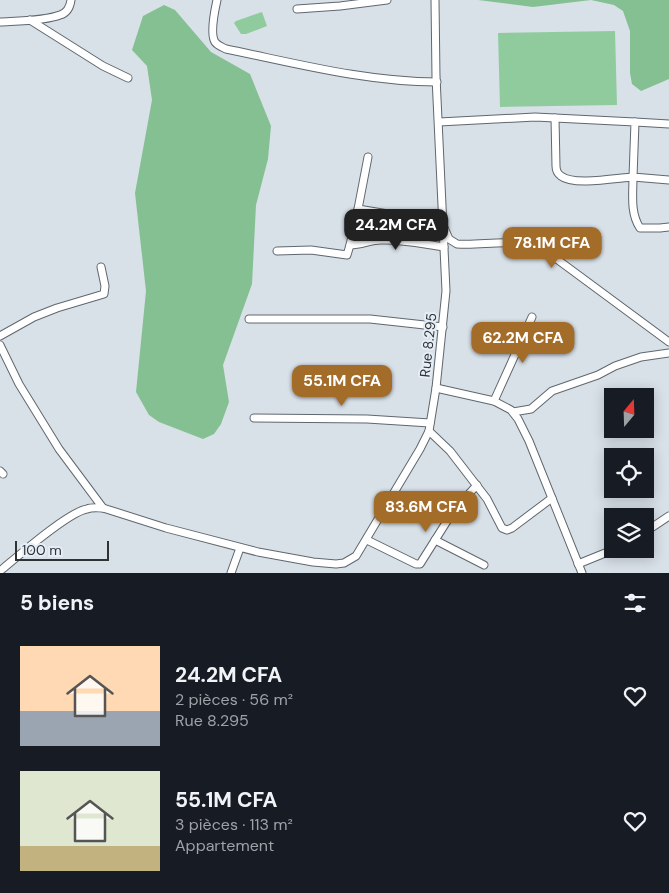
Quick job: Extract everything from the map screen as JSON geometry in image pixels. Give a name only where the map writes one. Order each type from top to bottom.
[{"type":"street","points":[[0,22],[60,16],[70,6],[71,0]]},
{"type":"street","points":[[217,0],[214,18],[214,40],[218,45],[226,49],[352,74],[417,82],[437,82]]},
{"type":"street","points":[[297,9],[387,0]]},
{"type":"street","name":"Rue 8.295","points":[[0,571],[62,523],[87,508],[103,508],[166,528],[286,558],[336,564],[344,563],[356,556],[429,431],[436,388],[444,327],[446,291],[435,0]]},
{"type":"street","points":[[30,20],[103,66],[128,78]]},
{"type":"street","points":[[439,122],[555,118],[669,124]]},
{"type":"street","points":[[555,118],[556,166],[561,177],[576,181],[633,177],[669,180]]},
{"type":"street","points":[[635,122],[633,208],[636,222],[640,228],[669,227]]},
{"type":"street","points":[[277,251],[311,250],[347,255],[368,157]]},
{"type":"street","points":[[358,209],[442,223],[449,239],[457,244],[515,243],[544,251],[669,342]]},
{"type":"street","points":[[350,245],[373,240],[390,239],[444,247]]},
{"type":"street","points":[[0,336],[34,317],[104,294],[106,286],[101,267]]},
{"type":"street","points":[[494,401],[532,317]]},
{"type":"street","points":[[249,319],[370,319],[444,327]]},
{"type":"street","points":[[1,349],[19,384],[59,449],[103,508]]},
{"type":"street","points":[[513,412],[531,409],[552,391],[591,378],[615,366],[669,352]]},
{"type":"street","points":[[436,388],[494,401],[513,412],[530,441],[582,573]]},
{"type":"street","points":[[254,418],[367,419],[430,423]]},
{"type":"street","points":[[429,431],[450,451],[477,485],[487,499],[502,528],[507,530],[512,528],[552,498]]},
{"type":"street","points":[[367,540],[416,564],[420,564],[454,510],[477,485]]},
{"type":"street","points":[[654,526],[669,516]]},
{"type":"street","points":[[435,540],[484,566]]},
{"type":"street","points":[[232,573],[240,548]]},
{"type":"street","points":[[578,564],[604,553]]},
{"type":"green space","points":[[478,0],[591,0],[533,7]]},
{"type":"green space","points":[[591,0],[669,0],[669,79],[641,91],[632,84],[630,73],[630,31],[623,11],[614,5]]},
{"type":"green space","points":[[164,5],[175,10],[211,52],[250,74],[271,126],[268,159],[256,205],[252,284],[223,365],[229,402],[221,424],[214,434],[203,439],[159,422],[149,415],[136,392],[146,291],[135,193],[152,100],[147,66],[132,50],[143,16]]},
{"type":"green space","points":[[262,12],[267,26],[241,34],[234,23]]},
{"type":"green space","points":[[615,31],[617,105],[500,107],[498,33]]}]
